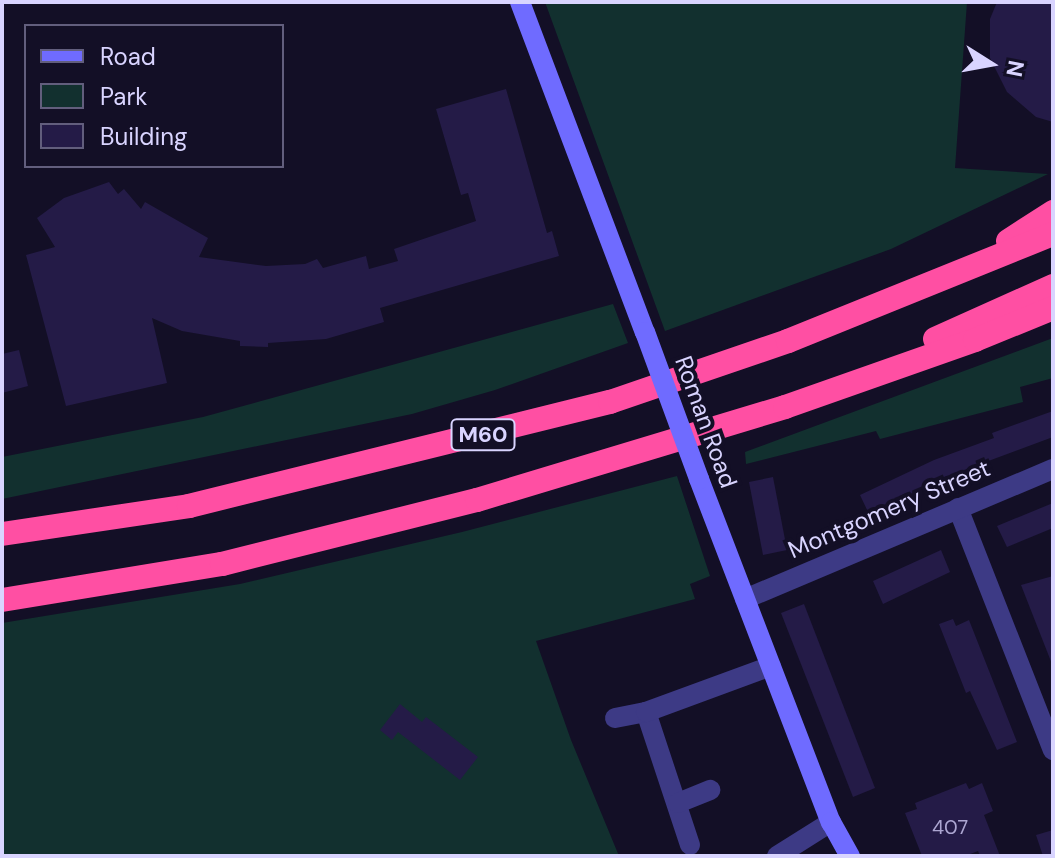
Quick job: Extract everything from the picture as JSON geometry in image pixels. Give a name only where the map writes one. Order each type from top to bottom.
[{"type":"highway","name":"M60","points":[[948,279],[1053,212]]},
{"type":"highway","name":"M60","points":[[2,534],[189,506],[610,402],[788,341],[948,279],[1053,234]]},
{"type":"highway","name":"M60","points":[[785,407],[1053,286]]},
{"type":"highway","name":"M60","points":[[2,600],[237,560],[477,500],[785,407],[975,340],[1053,308]]},
{"type":"street","name":"Roman Road","points":[[520,2],[831,822],[850,856]]},
{"type":"street","name":"Montgomery Street","points":[[745,599],[1053,469]]},
{"type":"street","points":[[958,508],[1053,750]]},
{"type":"street","points":[[615,718],[646,712],[771,666]]},
{"type":"street","points":[[646,712],[690,845]]},
{"type":"street","points":[[678,803],[710,790]]},
{"type":"street","points":[[777,856],[831,822]]},
{"type":"green space","points":[[545,2],[967,2],[955,168],[1048,174],[891,249],[665,331]]},
{"type":"green space","points":[[613,304],[628,343],[495,390],[412,414],[2,499],[2,457],[203,417]]},
{"type":"green space","points":[[1053,338],[1053,378],[1020,387],[1023,402],[880,439],[876,431],[746,464],[745,452]]},
{"type":"green space","points":[[677,476],[710,576],[690,584],[695,599],[536,641],[571,740],[619,856],[2,856],[2,623],[240,584],[462,532]]},
{"type":"building","points":[[997,2],[1053,2],[1053,122],[1036,117],[1007,92],[990,58],[990,19]]},
{"type":"building","points":[[506,89],[547,233],[552,231],[559,256],[380,308],[384,322],[326,339],[268,343],[268,347],[240,346],[240,341],[182,331],[152,318],[167,383],[66,406],[26,255],[55,247],[37,218],[64,198],[109,182],[118,194],[124,189],[141,209],[145,202],[208,238],[199,257],[266,266],[305,264],[317,259],[323,268],[366,256],[369,269],[398,261],[394,249],[476,221],[468,193],[461,195],[436,109]]},
{"type":"building","points":[[19,350],[28,386],[2,393],[2,354]]},
{"type":"building","points":[[1053,411],[1053,437],[956,473],[869,514],[860,495],[934,460],[994,438],[992,433]]},
{"type":"building","points":[[773,477],[787,550],[763,555],[749,482]]},
{"type":"building","points":[[1053,503],[1053,528],[1007,547],[997,526]]},
{"type":"building","points":[[941,550],[950,572],[883,604],[873,581]]},
{"type":"building","points":[[1053,576],[1053,664],[1052,664],[1021,585]]},
{"type":"building","points":[[804,604],[875,788],[853,797],[781,613]]},
{"type":"building","points":[[953,619],[956,626],[969,620],[1017,742],[997,750],[970,691],[966,693],[939,624]]},
{"type":"building","points":[[400,704],[422,722],[426,717],[478,757],[460,780],[398,732],[392,740],[380,730]]},
{"type":"building","points":[[966,783],[969,789],[982,783],[993,811],[984,815],[1000,856],[980,856],[978,851],[965,856],[922,856],[905,813],[917,809],[915,803]]},
{"type":"building","points":[[1053,830],[1053,856],[1043,856],[1036,835]]}]
